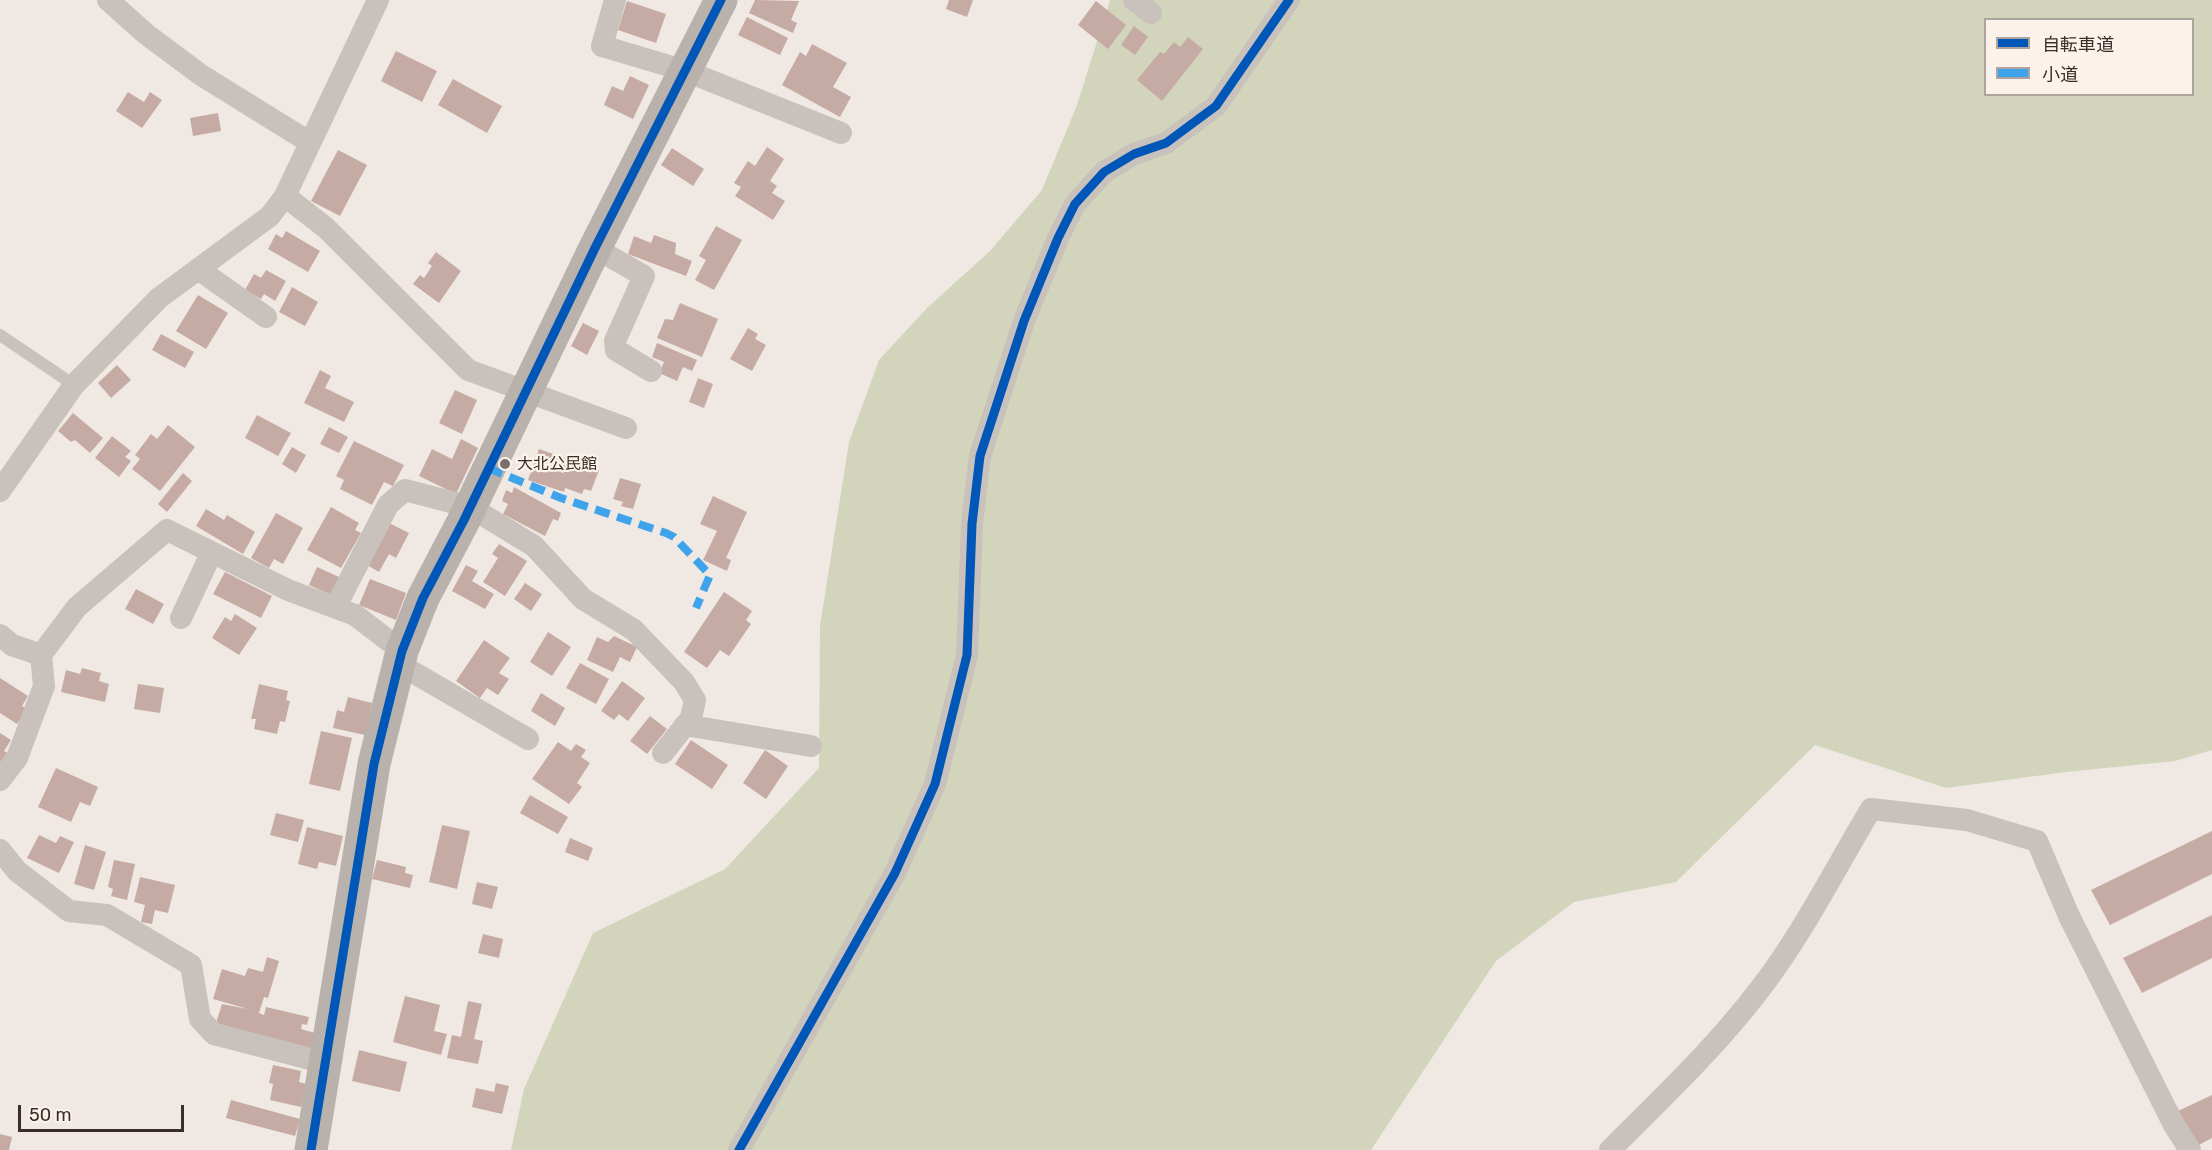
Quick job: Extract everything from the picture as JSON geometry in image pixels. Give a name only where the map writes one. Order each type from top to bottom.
[{"type":"street","points":[[108,0],[146,34],[201,75],[309,142]]},
{"type":"street","points":[[0,491],[74,385],[159,298],[270,216],[285,196],[378,0]]},
{"type":"street","points":[[615,0],[602,46],[686,71],[841,133]]},
{"type":"street","points":[[311,1150],[374,764],[401,658],[423,598],[470,507],[595,248],[721,0]]},
{"type":"street","points":[[739,1150],[895,873],[935,784],[967,655],[972,524],[980,456],[1024,321],[1058,238],[1075,204],[1104,172],[1134,154],[1166,143],[1216,106],[1289,0]]},
{"type":"street","points":[[285,196],[326,228],[468,370],[626,428]]},
{"type":"street","points":[[595,248],[644,276],[615,341],[616,350],[651,371]]},
{"type":"street","points":[[198,269],[266,317]]},
{"type":"street","points":[[336,606],[388,505],[405,490],[470,507],[534,546],[583,599],[634,630],[684,682],[695,700],[691,718],[663,753]]},
{"type":"street","points":[[0,780],[17,758],[44,686],[41,655],[77,607],[166,530],[288,590],[356,615],[401,658],[528,739]]},
{"type":"street","points":[[181,618],[211,554]]},
{"type":"street","points":[[0,635],[12,645],[41,655]]},
{"type":"street","points":[[685,725],[811,746]]},
{"type":"street","points":[[1610,1150],[1688,1071],[1760,989],[1794,940],[1871,809],[1967,820],[2037,841],[2074,926],[2174,1125],[2190,1150]]},
{"type":"street","points":[[0,850],[17,871],[69,911],[107,915],[191,965],[200,1019],[214,1034],[326,1063]]},
{"type":"lane","points":[[0,335],[74,385]]},
{"type":"green space","points":[[1110,0],[2212,0],[2212,750],[2175,761],[2066,772],[1946,788],[1815,745],[1676,882],[1574,902],[1496,961],[1371,1150],[511,1150],[524,1089],[593,933],[725,869],[819,768],[820,626],[849,442],[879,360],[927,308],[990,251],[1042,190],[1077,105]]},
{"type":"building","points":[[755,0],[799,1],[791,20],[797,23],[793,33],[749,13]]},
{"type":"building","points":[[949,0],[973,0],[967,17],[946,9]]},
{"type":"building","points":[[627,1],[666,14],[656,43],[618,30]]},
{"type":"building","points":[[1096,1],[1126,25],[1108,49],[1078,25]]},
{"type":"building","points":[[747,17],[788,38],[780,55],[738,35]]},
{"type":"building","points":[[1134,26],[1148,37],[1135,55],[1121,45]]},
{"type":"building","points":[[1188,37],[1203,49],[1162,101],[1137,80],[1160,52],[1164,54],[1174,42],[1180,47]]},
{"type":"building","points":[[812,44],[847,63],[833,87],[851,97],[840,117],[782,85],[800,52],[806,56]]},
{"type":"building","points":[[396,51],[437,71],[422,102],[381,81]]},
{"type":"building","points":[[630,76],[649,85],[633,119],[604,105],[612,86],[623,91]]},
{"type":"building","points":[[453,79],[502,106],[487,133],[438,105]]},
{"type":"building","points":[[128,92],[144,102],[150,92],[162,100],[142,128],[116,111]]},
{"type":"building","points":[[218,113],[221,131],[193,136],[190,118]]},
{"type":"building","points":[[767,147],[784,159],[770,181],[777,186],[772,193],[785,201],[773,220],[735,196],[741,187],[734,183],[748,161],[755,166]]},
{"type":"building","points":[[672,148],[704,169],[693,186],[661,165]]},
{"type":"building","points":[[338,150],[367,165],[340,216],[311,201]]},
{"type":"building","points":[[716,226],[742,240],[714,290],[695,280],[706,260],[699,256]]},
{"type":"building","points":[[286,231],[320,251],[308,272],[268,249],[276,234],[282,238]]},
{"type":"building","points":[[654,235],[676,243],[675,254],[692,261],[686,276],[628,254],[634,236],[651,243]]},
{"type":"building","points":[[436,252],[461,271],[439,303],[413,284],[420,275],[424,278],[432,266],[428,263]]},
{"type":"building","points":[[266,270],[286,281],[275,301],[264,294],[261,299],[245,290],[254,274],[261,278]]},
{"type":"building","points":[[292,287],[318,302],[305,326],[279,312]]},
{"type":"building","points":[[198,295],[228,313],[206,349],[176,331]]},
{"type":"building","points":[[680,303],[718,319],[702,357],[657,338],[665,319],[673,320]]},
{"type":"building","points":[[583,323],[599,331],[587,355],[571,346]]},
{"type":"building","points":[[748,328],[758,334],[755,339],[766,345],[752,371],[730,359]]},
{"type":"building","points":[[161,334],[194,352],[185,368],[152,350]]},
{"type":"building","points":[[657,343],[697,360],[692,371],[683,367],[677,381],[659,373],[664,362],[652,357]]},
{"type":"building","points":[[117,365],[131,380],[111,398],[98,383]]},
{"type":"building","points":[[320,370],[331,376],[325,388],[354,402],[344,422],[304,403]]},
{"type":"building","points":[[698,378],[713,384],[704,408],[689,402]]},
{"type":"building","points":[[455,390],[477,400],[462,434],[439,423]]},
{"type":"building","points":[[73,413],[103,438],[90,453],[75,440],[71,442],[58,431]]},
{"type":"building","points":[[257,415],[291,433],[278,456],[245,438]]},
{"type":"building","points":[[168,425],[195,447],[160,491],[132,469],[140,459],[135,455],[151,434],[157,439]]},
{"type":"building","points":[[329,427],[348,437],[339,453],[320,444]]},
{"type":"building","points":[[112,436],[131,451],[125,457],[131,461],[119,477],[95,458]]},
{"type":"building","points":[[461,439],[478,448],[456,494],[419,476],[432,449],[452,459]]},
{"type":"building","points":[[354,441],[404,465],[393,486],[384,482],[372,505],[340,489],[344,480],[336,476]]},
{"type":"building","points":[[292,447],[306,455],[296,473],[282,464]]},
{"type":"building","points":[[539,449],[599,470],[591,491],[584,489],[582,494],[565,488],[564,492],[528,480]]},
{"type":"building","points":[[183,473],[192,481],[167,512],[158,504]]},
{"type":"building","points":[[620,478],[641,484],[633,509],[621,506],[623,502],[613,499]]},
{"type":"building","points":[[514,487],[561,513],[558,521],[553,519],[545,536],[503,514],[508,504],[502,501],[506,490],[512,493]]},
{"type":"building","points":[[713,496],[747,512],[726,558],[731,560],[727,571],[703,560],[717,531],[700,524]]},
{"type":"building","points":[[331,507],[359,523],[355,530],[361,533],[341,568],[307,550]]},
{"type":"building","points":[[206,509],[224,520],[227,515],[255,532],[243,554],[196,526]]},
{"type":"building","points":[[276,513],[303,528],[283,564],[274,559],[269,568],[251,558]]},
{"type":"building","points":[[389,523],[409,533],[396,558],[389,554],[379,572],[367,565]]},
{"type":"building","points":[[499,544],[527,561],[505,596],[483,582],[498,558],[492,554]]},
{"type":"building","points":[[466,565],[478,571],[472,581],[494,594],[485,609],[452,591]]},
{"type":"building","points":[[317,567],[339,577],[331,595],[309,585]]},
{"type":"building","points":[[225,572],[272,596],[261,618],[213,594]]},
{"type":"building","points":[[370,579],[406,593],[396,620],[359,605]]},
{"type":"building","points":[[525,583],[542,594],[531,611],[514,599]]},
{"type":"building","points":[[136,589],[164,604],[153,624],[125,609]]},
{"type":"building","points":[[724,592],[752,611],[746,620],[751,624],[729,656],[720,650],[707,668],[684,652]]},
{"type":"building","points":[[235,614],[257,628],[239,655],[212,638],[225,617],[231,621]]},
{"type":"building","points":[[548,632],[571,647],[552,676],[530,662]]},
{"type":"building","points":[[614,636],[637,647],[630,662],[620,657],[613,672],[587,660],[597,637],[608,642]]},
{"type":"building","points":[[484,640],[510,658],[499,673],[509,679],[498,695],[487,688],[480,698],[456,681]]},
{"type":"building","points":[[580,663],[609,679],[596,704],[566,688]]},
{"type":"building","points":[[82,668],[101,673],[99,681],[109,684],[105,702],[61,692],[66,670],[80,674]]},
{"type":"building","points":[[0,678],[28,696],[22,706],[27,709],[17,724],[0,713]]},
{"type":"building","points":[[622,681],[645,698],[628,721],[619,714],[614,720],[601,711]]},
{"type":"building","points":[[138,684],[164,688],[160,713],[134,709]]},
{"type":"building","points":[[259,684],[288,691],[286,700],[290,701],[285,722],[280,721],[277,734],[254,729],[256,719],[251,719]]},
{"type":"building","points":[[541,693],[565,708],[555,726],[531,711]]},
{"type":"building","points":[[348,697],[372,703],[365,735],[333,728],[337,710],[344,712]]},
{"type":"building","points":[[650,716],[667,729],[647,754],[630,741]]},
{"type":"building","points":[[321,731],[352,738],[340,791],[309,784]]},
{"type":"building","points":[[0,733],[11,740],[4,751],[8,753],[0,765]]},
{"type":"building","points":[[691,740],[728,765],[712,789],[675,764]]},
{"type":"building","points":[[558,742],[571,751],[576,744],[586,750],[581,757],[590,763],[577,783],[582,787],[569,804],[532,779]]},
{"type":"building","points":[[765,750],[788,766],[766,799],[743,783]]},
{"type":"building","points":[[56,768],[98,787],[90,806],[80,802],[71,822],[38,807]]},
{"type":"building","points":[[530,795],[568,817],[558,834],[520,813]]},
{"type":"building","points":[[276,813],[304,820],[298,842],[270,835]]},
{"type":"building","points":[[442,825],[470,831],[457,889],[429,882]]},
{"type":"building","points":[[307,827],[343,836],[336,866],[319,862],[317,869],[298,864]]},
{"type":"building","points":[[2212,831],[2212,874],[2110,925],[2091,890]]},
{"type":"building","points":[[39,835],[56,843],[60,836],[74,842],[59,873],[27,858]]},
{"type":"building","points":[[570,838],[593,848],[588,861],[565,852]]},
{"type":"building","points":[[85,845],[106,852],[94,890],[74,884]]},
{"type":"building","points":[[114,860],[135,864],[127,900],[111,896],[113,889],[108,887]]},
{"type":"building","points":[[377,860],[406,867],[405,873],[413,875],[410,888],[372,879]]},
{"type":"building","points":[[140,877],[175,885],[168,913],[155,910],[152,924],[141,922],[145,905],[134,902]]},
{"type":"building","points":[[477,882],[498,887],[492,909],[472,904]]},
{"type":"building","points":[[2212,915],[2212,958],[2142,993],[2123,958]]},
{"type":"building","points":[[483,934],[503,939],[499,958],[478,953]]},
{"type":"building","points":[[267,957],[279,961],[268,998],[264,997],[259,1013],[264,1015],[266,1007],[309,1017],[307,1025],[302,1024],[301,1029],[315,1033],[310,1052],[216,1023],[222,1004],[248,1009],[213,999],[222,969],[245,976],[248,968],[263,972]]},
{"type":"building","points":[[405,996],[440,1005],[434,1031],[447,1034],[441,1055],[393,1042]]},
{"type":"building","points":[[468,1001],[482,1004],[474,1039],[483,1041],[478,1064],[447,1058],[452,1035],[461,1037]]},
{"type":"building","points":[[359,1050],[407,1062],[400,1092],[352,1081]]},
{"type":"building","points":[[273,1065],[301,1071],[299,1082],[306,1084],[301,1107],[270,1100],[273,1084],[269,1083]]},
{"type":"building","points":[[496,1083],[509,1086],[502,1114],[472,1107],[476,1088],[494,1092]]},
{"type":"building","points":[[2212,1095],[2212,1138],[2195,1147],[2176,1112]]},
{"type":"building","points":[[231,1100],[300,1119],[295,1136],[226,1118]]},
{"type":"building","points":[[0,1134],[12,1137],[9,1150],[0,1150]]},
{"type":"marked path","points":[[488,468],[561,498],[674,537],[710,575],[696,608]]},
{"type":"cycle path","points":[[311,1150],[374,764],[402,651],[423,598],[464,520],[595,248],[721,0]]},
{"type":"cycle path","points":[[739,1150],[895,873],[935,784],[967,655],[972,524],[980,456],[1024,321],[1058,238],[1075,204],[1104,172],[1134,154],[1166,143],[1216,106],[1289,0]]},
{"type":"place","name":"大北公民館","points":[[505,464]]}]
